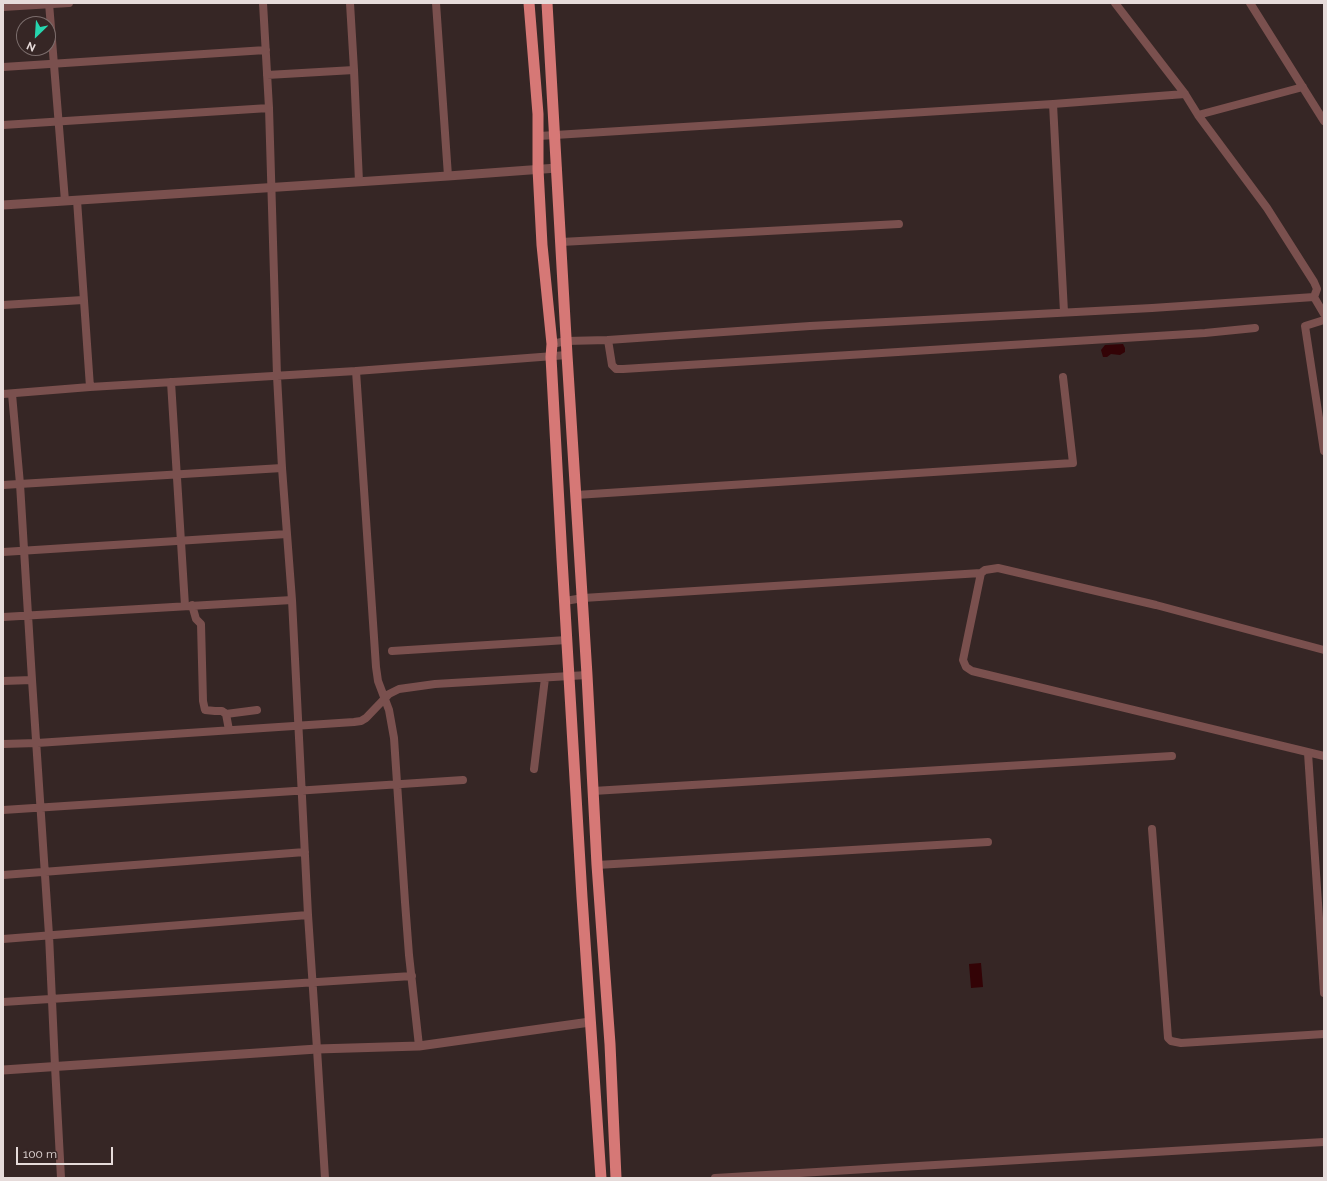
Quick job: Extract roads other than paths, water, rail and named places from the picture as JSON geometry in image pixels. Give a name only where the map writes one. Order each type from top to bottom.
[{"type":"highway","points":[[529,3],[539,136],[538,169],[542,245],[552,344],[551,357],[582,898],[601,1178]]},
{"type":"highway","points":[[547,3],[566,342],[583,598],[597,865],[610,1044],[616,1178]]},
{"type":"street","points":[[3,7],[68,3]]},
{"type":"street","points":[[262,3],[269,108],[282,468],[292,600],[308,915],[325,1178]]},
{"type":"street","points":[[350,3],[359,182]]},
{"type":"street","points":[[436,3],[448,176]]},
{"type":"street","points":[[1115,3],[1185,94],[1198,115],[1271,214],[1314,282],[1317,289],[1314,297]]},
{"type":"street","points":[[1250,3],[1324,121]]},
{"type":"street","points":[[49,4],[65,201]]},
{"type":"street","points":[[3,67],[266,50]]},
{"type":"street","points":[[267,76],[354,70]]},
{"type":"street","points":[[1198,115],[1303,87]]},
{"type":"street","points":[[539,136],[1053,104],[1185,94]]},
{"type":"street","points":[[1053,104],[1064,312]]},
{"type":"street","points":[[3,125],[269,108]]},
{"type":"street","points":[[3,205],[557,168]]},
{"type":"street","points":[[77,200],[90,387]]},
{"type":"street","points":[[561,242],[899,224]]},
{"type":"street","points":[[552,344],[810,326],[1314,297]]},
{"type":"street","points":[[1314,297],[1324,314]]},
{"type":"street","points":[[3,305],[83,300]]},
{"type":"street","points":[[1324,320],[1305,326],[1324,450]]},
{"type":"street","points":[[608,340],[612,365],[616,369],[623,369],[1205,334],[1255,328]]},
{"type":"street","points":[[3,394],[90,387],[356,371],[567,355]]},
{"type":"street","points":[[356,371],[376,667],[378,681],[385,698],[393,731],[398,784],[400,847],[409,955],[419,1046]]},
{"type":"street","points":[[576,495],[1073,463],[1063,377]]},
{"type":"street","points":[[171,382],[180,540],[189,606],[196,619],[201,624],[203,701],[205,710],[215,712],[222,711],[226,714],[257,710]]},
{"type":"street","points":[[12,394],[20,484],[40,807],[50,936],[54,1066],[61,1178]]},
{"type":"street","points":[[3,485],[282,468]]},
{"type":"street","points":[[3,552],[287,534]]},
{"type":"street","points":[[1324,650],[1156,605],[998,568],[989,568],[981,574],[963,660],[966,667],[972,671],[1324,756]]},
{"type":"street","points":[[565,601],[583,598],[981,574]]},
{"type":"street","points":[[3,617],[292,600]]},
{"type":"street","points":[[392,651],[567,640]]},
{"type":"street","points":[[3,744],[361,721],[366,718],[392,692],[399,690],[435,684],[587,675]]},
{"type":"street","points":[[534,769],[545,678]]},
{"type":"street","points":[[3,681],[32,680]]},
{"type":"street","points":[[226,714],[229,730]]},
{"type":"street","points":[[1308,753],[1324,993]]},
{"type":"street","points":[[593,791],[1172,756]]},
{"type":"street","points":[[3,810],[463,780]]},
{"type":"street","points":[[1152,829],[1168,1038],[1171,1041],[1181,1043],[1324,1034]]},
{"type":"street","points":[[597,865],[988,842]]},
{"type":"street","points":[[3,874],[305,852]]},
{"type":"street","points":[[3,939],[308,915]]},
{"type":"street","points":[[3,1002],[412,976]]},
{"type":"street","points":[[3,1070],[317,1049],[419,1046],[590,1022]]},
{"type":"street","points":[[715,1178],[1324,1142]]}]
